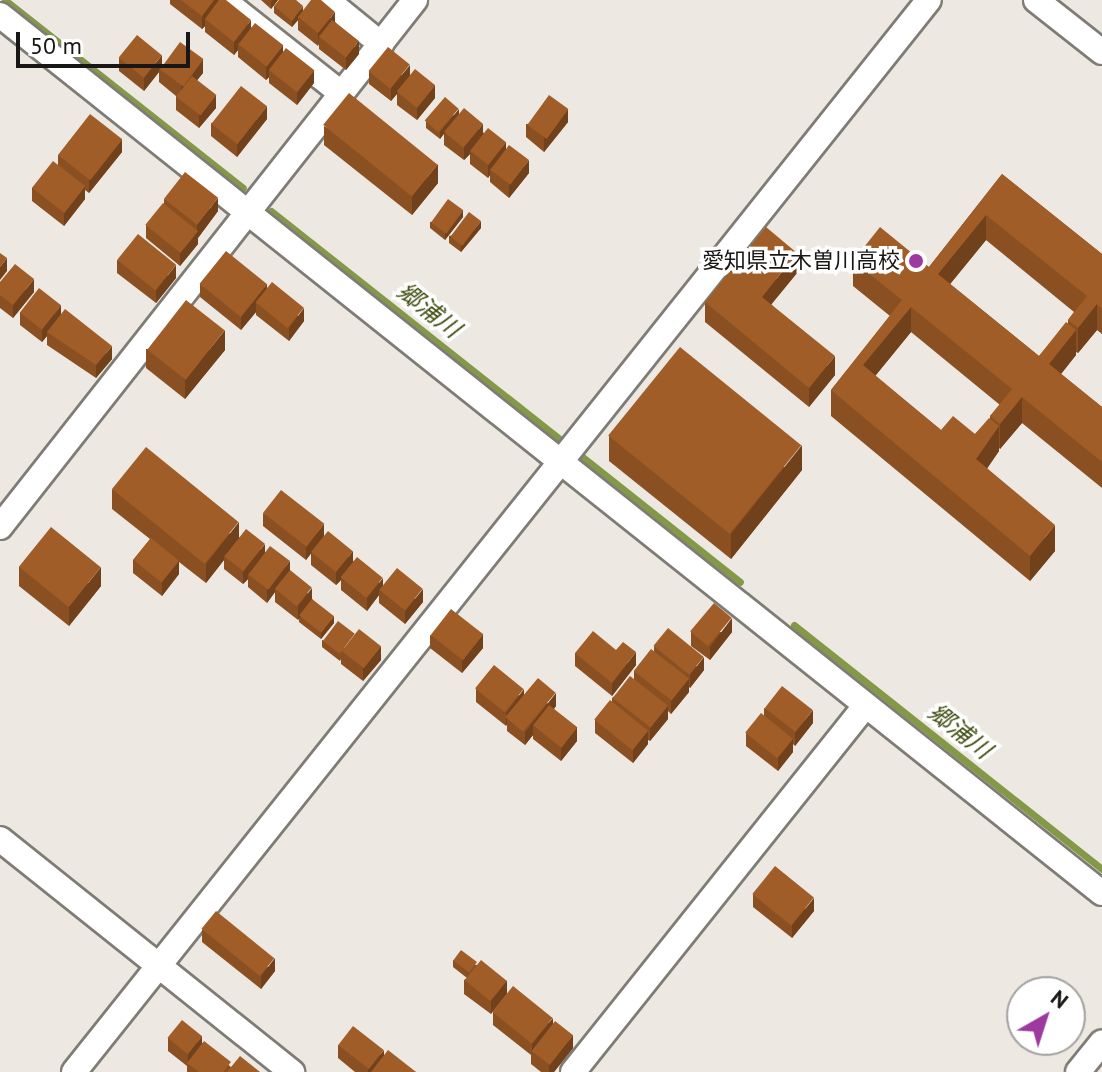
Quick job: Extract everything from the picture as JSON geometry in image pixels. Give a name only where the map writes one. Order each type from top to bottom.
[{"type":"street","points":[[223,0],[342,94]]},
{"type":"street","points":[[327,0],[381,44]]},
{"type":"street","points":[[0,527],[415,0]]},
{"type":"street","points":[[74,1072],[929,0]]},
{"type":"street","points":[[1036,0],[1102,52]]},
{"type":"street","points":[[0,15],[1102,893]]},
{"type":"street","points":[[573,1072],[865,706]]},
{"type":"street","points":[[0,839],[292,1072]]},
{"type":"street","points":[[1078,1072],[1102,1042]]},
{"type":"building","points":[[181,0],[214,0],[202,16]]},
{"type":"building","points":[[219,0],[226,0],[251,20],[234,42],[205,19]]},
{"type":"building","points":[[279,0],[296,0],[303,6],[292,21],[274,6]]},
{"type":"building","points":[[311,0],[321,0],[335,12],[318,33],[298,17]]},
{"type":"building","points":[[332,20],[359,41],[346,57],[319,37]]},
{"type":"building","points":[[255,23],[283,45],[267,66],[238,44]]},
{"type":"building","points":[[137,35],[162,55],[144,78],[119,58]]},
{"type":"building","points":[[180,42],[203,59],[183,87],[160,70]]},
{"type":"building","points":[[388,47],[410,65],[390,89],[368,71]]},
{"type":"building","points":[[286,48],[314,70],[297,92],[269,70]]},
{"type":"building","points":[[415,69],[435,85],[417,108],[397,92]]},
{"type":"building","points":[[192,76],[216,95],[200,116],[176,96]]},
{"type":"building","points":[[241,86],[267,106],[237,144],[211,124]]},
{"type":"building","points":[[349,93],[438,165],[412,197],[323,125]]},
{"type":"building","points":[[549,95],[568,109],[547,139],[527,125]]},
{"type":"building","points":[[445,97],[459,109],[438,132],[425,120]]},
{"type":"building","points":[[464,108],[483,124],[463,148],[444,132]]},
{"type":"building","points":[[90,114],[122,139],[90,180],[58,155]]},
{"type":"building","points":[[488,128],[506,142],[488,165],[470,151]]},
{"type":"building","points":[[509,145],[529,160],[510,185],[490,170]]},
{"type":"building","points":[[53,161],[85,186],[64,213],[32,188]]},
{"type":"building","points":[[185,172],[218,198],[197,225],[164,199]]},
{"type":"building","points":[[1002,174],[1102,254],[1102,309],[1097,304],[1078,328],[1068,320],[1087,296],[986,215],[938,274],[1039,356],[1066,322],[1076,330],[1049,364],[1102,407],[1102,462],[1022,397],[1000,424],[990,416],[1012,389],[911,307],[863,365],[941,430],[953,416],[975,434],[989,418],[999,426],[976,459],[1055,525],[1030,556],[831,390],[902,300],[853,261],[880,227],[929,267]]},
{"type":"building","points":[[448,199],[463,210],[446,234],[431,222]]},
{"type":"building","points":[[163,203],[198,231],[180,253],[145,225]]},
{"type":"building","points":[[469,212],[481,221],[462,246],[450,237]]},
{"type":"building","points":[[766,227],[797,253],[762,297],[835,356],[809,388],[705,302]]},
{"type":"building","points":[[138,234],[176,265],[155,290],[117,260]]},
{"type":"building","points":[[226,251],[267,284],[241,317],[200,284]]},
{"type":"building","points":[[0,253],[7,258],[0,267]]},
{"type":"building","points":[[15,264],[34,279],[13,305],[0,295],[0,282]]},
{"type":"building","points":[[272,282],[304,308],[288,328],[256,302]]},
{"type":"building","points":[[39,288],[61,305],[42,330],[20,312]]},
{"type":"building","points":[[186,300],[225,330],[186,380],[147,350]]},
{"type":"building","points":[[65,309],[112,346],[96,365],[47,332]]},
{"type":"building","points":[[680,347],[801,445],[729,534],[608,436]]},
{"type":"building","points":[[146,447],[238,522],[204,564],[112,489]]},
{"type":"building","points":[[281,490],[324,524],[306,547],[263,513]]},
{"type":"building","points":[[51,527],[101,567],[69,607],[19,567]]},
{"type":"building","points":[[246,529],[265,544],[243,571],[224,557]]},
{"type":"building","points":[[328,531],[353,551],[336,572],[311,552]]},
{"type":"building","points":[[151,538],[179,561],[161,582],[133,560]]},
{"type":"building","points":[[270,546],[290,561],[268,590],[248,575]]},
{"type":"building","points":[[357,557],[383,578],[366,598],[341,577]]},
{"type":"building","points":[[397,568],[423,589],[405,611],[379,590]]},
{"type":"building","points":[[290,570],[312,588],[297,606],[275,589]]},
{"type":"building","points":[[312,599],[334,616],[321,633],[299,616]]},
{"type":"building","points":[[714,603],[732,618],[708,646],[690,631]]},
{"type":"building","points":[[451,609],[483,634],[463,660],[431,635]]},
{"type":"building","points":[[338,621],[355,634],[340,654],[323,641]]},
{"type":"building","points":[[668,628],[704,657],[689,675],[654,646]]},
{"type":"building","points":[[359,629],[381,646],[364,668],[342,651]]},
{"type":"building","points":[[593,631],[616,650],[623,642],[636,652],[612,683],[575,653]]},
{"type":"building","points":[[651,649],[689,679],[672,701],[634,671]]},
{"type":"building","points":[[494,665],[524,689],[505,712],[475,688]]},
{"type":"building","points":[[630,676],[668,706],[651,728],[613,698]]},
{"type":"building","points":[[538,678],[556,693],[523,732],[505,717]]},
{"type":"building","points":[[782,686],[813,710],[795,732],[765,708]]},
{"type":"building","points":[[610,700],[648,731],[632,750],[594,719]]},
{"type":"building","points":[[549,705],[577,727],[561,748],[533,725]]},
{"type":"building","points":[[761,713],[793,739],[777,758],[745,732]]},
{"type":"building","points":[[775,866],[814,897],[791,925],[752,894]]},
{"type":"building","points":[[216,911],[274,958],[260,976],[202,929]]},
{"type":"building","points":[[461,950],[477,962],[469,972],[453,960]]},
{"type":"building","points":[[481,960],[507,981],[490,1001],[465,980]]},
{"type":"building","points":[[513,986],[553,1018],[532,1044],[492,1012]]},
{"type":"building","points":[[182,1020],[202,1036],[188,1054],[168,1038]]},
{"type":"building","points":[[555,1021],[573,1035],[550,1065],[532,1051]]},
{"type":"building","points":[[353,1026],[384,1050],[369,1069],[338,1045]]},
{"type":"building","points":[[204,1041],[231,1062],[223,1072],[199,1072],[187,1063]]},
{"type":"building","points":[[388,1050],[416,1072],[371,1072]]},
{"type":"building","points":[[240,1056],[260,1072],[227,1072]]},
{"type":"waterway","name":"郷浦川","points":[[5,0],[243,188]]},
{"type":"waterway","name":"郷浦川","points":[[271,211],[562,441]]},
{"type":"waterway","name":"郷浦川","points":[[580,455],[740,582]]},
{"type":"waterway","name":"郷浦川","points":[[794,625],[1102,869]]},
{"type":"place","name":"愛知県立木曽川高校","points":[[916,261]]}]
